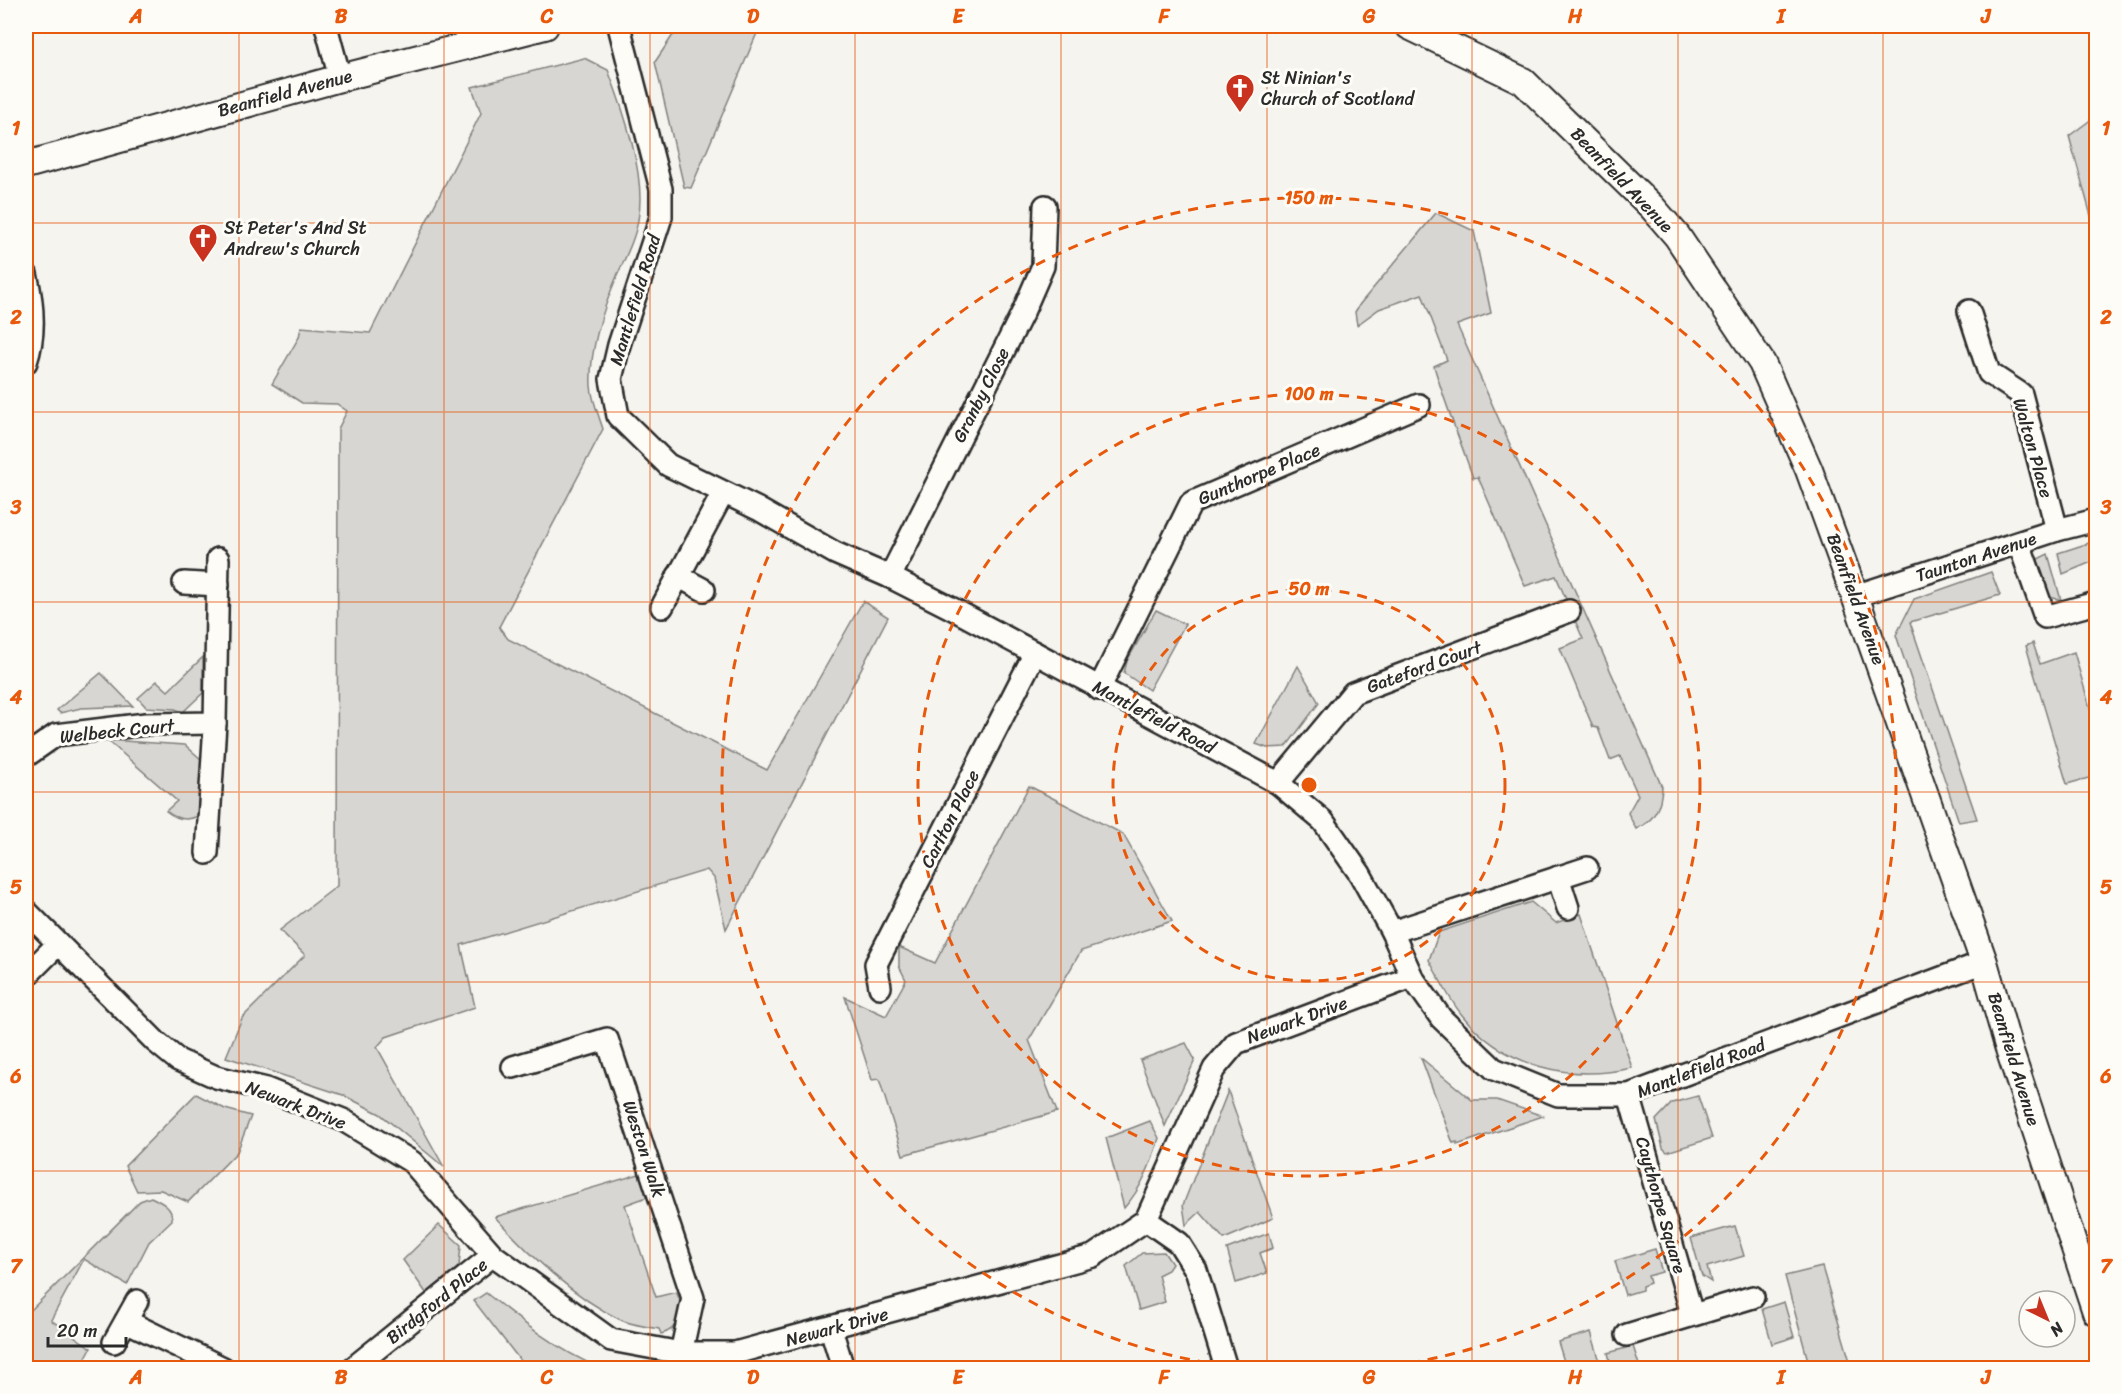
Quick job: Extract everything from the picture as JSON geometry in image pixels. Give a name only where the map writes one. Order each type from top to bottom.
[{"type":"street","points":[[326,26],[340,78]]},
{"type":"street","name":"Beanfield Avenue","points":[[26,165],[340,78],[545,26]]},
{"type":"street","name":"Mantlefield Road","points":[[619,26],[661,189],[661,217],[619,345],[611,378],[618,416],[668,465],[758,509],[835,554],[890,577],[1278,783],[1323,821],[1360,874],[1392,932],[1412,976],[1441,1018],[1494,1069],[1558,1095],[1629,1095],[1984,962]]},
{"type":"street","name":"Beanfield Avenue","points":[[1409,26],[1523,81],[1652,207],[1677,236],[1762,363],[1809,470],[1855,596],[1984,962],[2008,1046],[2097,1312]]},
{"type":"street","name":"Granby Close","points":[[890,577],[1023,312],[1043,266],[1045,206]]},
{"type":"street","points":[[26,274],[32,311],[32,341],[26,362]]},
{"type":"street","name":"Walton Place","points":[[1969,311],[1989,373],[2020,394],[2057,530]]},
{"type":"street","name":"Gunthorpe Place","points":[[1098,689],[1191,503],[1419,405]]},
{"type":"street","points":[[662,607],[723,493]]},
{"type":"street","name":"Taunton Avenue","points":[[1855,596],[2057,530],[2097,520]]},
{"type":"street","points":[[2019,543],[2045,617],[2097,603]]},
{"type":"street","points":[[207,853],[215,723],[219,559]]},
{"type":"street","points":[[678,576],[705,590]]},
{"type":"street","points":[[184,583],[218,585]]},
{"type":"street","name":"Gateford Court","points":[[1278,783],[1353,693],[1569,611]]},
{"type":"street","name":"Carlton Place","points":[[880,987],[876,964],[1035,653]]},
{"type":"street","name":"Welbeck Court","points":[[26,756],[56,735],[146,724],[215,723]]},
{"type":"street","points":[[1392,932],[1587,868]]},
{"type":"street","points":[[1558,877],[1568,908]]},
{"type":"street","name":"Newark Drive","points":[[26,911],[156,1042],[178,1060],[216,1077],[266,1089],[343,1120],[412,1162],[493,1256],[611,1340],[681,1353],[735,1353],[831,1329],[1093,1256],[1146,1220],[1214,1069],[1236,1043],[1412,976]]},
{"type":"street","points":[[26,976],[58,944]]},
{"type":"street","name":"Weston Walk","points":[[513,1067],[607,1039],[693,1299],[681,1353]]},
{"type":"street","name":"Caythorpe Square","points":[[1629,1095],[1692,1314]]},
{"type":"street","points":[[1146,1220],[1179,1243],[1196,1270],[1227,1368]]},
{"type":"street","name":"Birdgford Place","points":[[353,1368],[493,1256]]},
{"type":"street","points":[[1627,1335],[1753,1297]]},
{"type":"street","points":[[114,1342],[137,1301]]},
{"type":"street","points":[[126,1321],[223,1368]]},
{"type":"street","points":[[831,1329],[843,1368]]},
{"type":"shaded area","points":[[712,26],[760,26],[691,188],[684,187],[655,62],[673,35]]},
{"type":"shaded area","points":[[584,58],[608,70],[621,105],[637,164],[640,203],[637,227],[602,316],[592,358],[591,386],[603,429],[499,627],[508,639],[767,770],[863,601],[888,617],[726,929],[714,878],[707,870],[461,945],[475,1007],[386,1037],[377,1047],[444,1167],[380,1114],[343,1095],[226,1057],[242,1018],[305,955],[280,930],[337,886],[338,429],[347,411],[337,404],[302,403],[272,384],[299,337],[301,327],[370,333],[481,113],[472,87]]},
{"type":"shaded area","points":[[2096,116],[2096,234],[2069,136]]},
{"type":"shaded area","points":[[1436,213],[1474,231],[1491,313],[1457,325],[1662,787],[1656,812],[1648,822],[1636,829],[1628,813],[1638,795],[1620,756],[1610,760],[1598,728],[1593,727],[1560,648],[1583,639],[1556,576],[1525,586],[1478,477],[1473,478],[1434,366],[1447,360],[1422,294],[1379,309],[1357,325],[1355,312],[1360,304]]},
{"type":"shaded area","points":[[2089,543],[2094,561],[2063,574],[2058,553]]},
{"type":"shaded area","points":[[2048,554],[2061,600],[2050,597],[2037,570],[2038,559]]},
{"type":"shaded area","points":[[1991,572],[2000,595],[1910,622],[1977,819],[1959,822],[1896,635],[1914,599]]},
{"type":"shaded area","points":[[1156,610],[1185,624],[1149,690],[1124,673],[1127,661]]},
{"type":"shaded area","points":[[2033,643],[2040,664],[2074,652],[2096,729],[2096,776],[2067,784],[2026,646]]},
{"type":"shaded area","points":[[203,657],[203,693],[183,712],[175,709],[146,707],[138,698],[157,681],[168,691]]},
{"type":"shaded area","points":[[1298,666],[1319,703],[1286,747],[1267,748],[1256,744]]},
{"type":"shaded area","points":[[101,673],[133,706],[81,708],[60,713],[57,710]]},
{"type":"shaded area","points":[[107,740],[185,745],[202,760],[198,816],[181,819],[166,811],[177,801]]},
{"type":"shaded area","points":[[1029,786],[1123,834],[1172,921],[1081,951],[1029,1040],[1057,1112],[903,1155],[879,1079],[872,1080],[845,997],[886,1016],[906,980],[899,966],[899,947],[935,963]]},
{"type":"shaded area","points":[[1531,902],[1556,923],[1581,914],[1632,1068],[1585,1073],[1562,1071],[1518,1058],[1497,1047],[1479,1033],[1448,995],[1429,960],[1439,932]]},
{"type":"shaded area","points":[[1186,1043],[1195,1060],[1165,1126],[1140,1060]]},
{"type":"shaded area","points":[[1421,1058],[1472,1100],[1497,1100],[1543,1116],[1457,1145],[1457,1142],[1453,1143]]},
{"type":"shaded area","points":[[1228,1091],[1273,1218],[1224,1239],[1200,1212],[1186,1225],[1183,1205]]},
{"type":"shaded area","points":[[196,1094],[225,1109],[251,1116],[237,1152],[188,1202],[161,1190],[137,1191],[125,1166]]},
{"type":"shaded area","points":[[1698,1096],[1712,1138],[1667,1152],[1663,1148],[1656,1120],[1672,1103]]},
{"type":"shaded area","points":[[1150,1121],[1159,1138],[1145,1175],[1124,1208],[1106,1138]]},
{"type":"shaded area","points":[[639,1174],[646,1179],[647,1197],[625,1205],[656,1297],[676,1292],[680,1305],[679,1318],[676,1323],[667,1332],[661,1334],[659,1329],[623,1321],[585,1299],[537,1260],[495,1217]]},
{"type":"shaded area","points":[[151,1197],[168,1208],[172,1220],[149,1242],[127,1285],[84,1259],[51,1320],[91,1348],[80,1368],[26,1368],[26,1315],[140,1201]]},
{"type":"shaded area","points":[[439,1225],[461,1245],[459,1266],[429,1297],[403,1260]]},
{"type":"shaded area","points":[[1735,1226],[1744,1256],[1707,1267],[1711,1282],[1702,1276],[1691,1238]]},
{"type":"shaded area","points":[[1269,1233],[1273,1248],[1260,1253],[1267,1273],[1236,1283],[1227,1249]]},
{"type":"shaded area","points":[[1655,1249],[1662,1272],[1648,1276],[1650,1283],[1642,1286],[1642,1290],[1625,1295],[1615,1261]]},
{"type":"shaded area","points":[[1164,1252],[1172,1264],[1168,1270],[1158,1275],[1165,1302],[1139,1310],[1126,1266],[1142,1253]]},
{"type":"shaded area","points":[[1822,1267],[1852,1368],[1810,1368],[1785,1276]]},
{"type":"shaded area","points":[[486,1293],[555,1344],[600,1368],[526,1368],[474,1301]]},
{"type":"shaded area","points":[[1784,1302],[1794,1337],[1772,1344],[1762,1309]]},
{"type":"shaded area","points":[[1591,1332],[1602,1368],[1566,1368],[1558,1342]]},
{"type":"shaded area","points":[[1633,1346],[1640,1368],[1612,1368],[1608,1353]]},
{"type":"place","name":"St Ninian's Church of Scotland","points":[[1240,114]]},
{"type":"place","name":"St Peter's And St Andrew's Church","points":[[203,264]]}]
